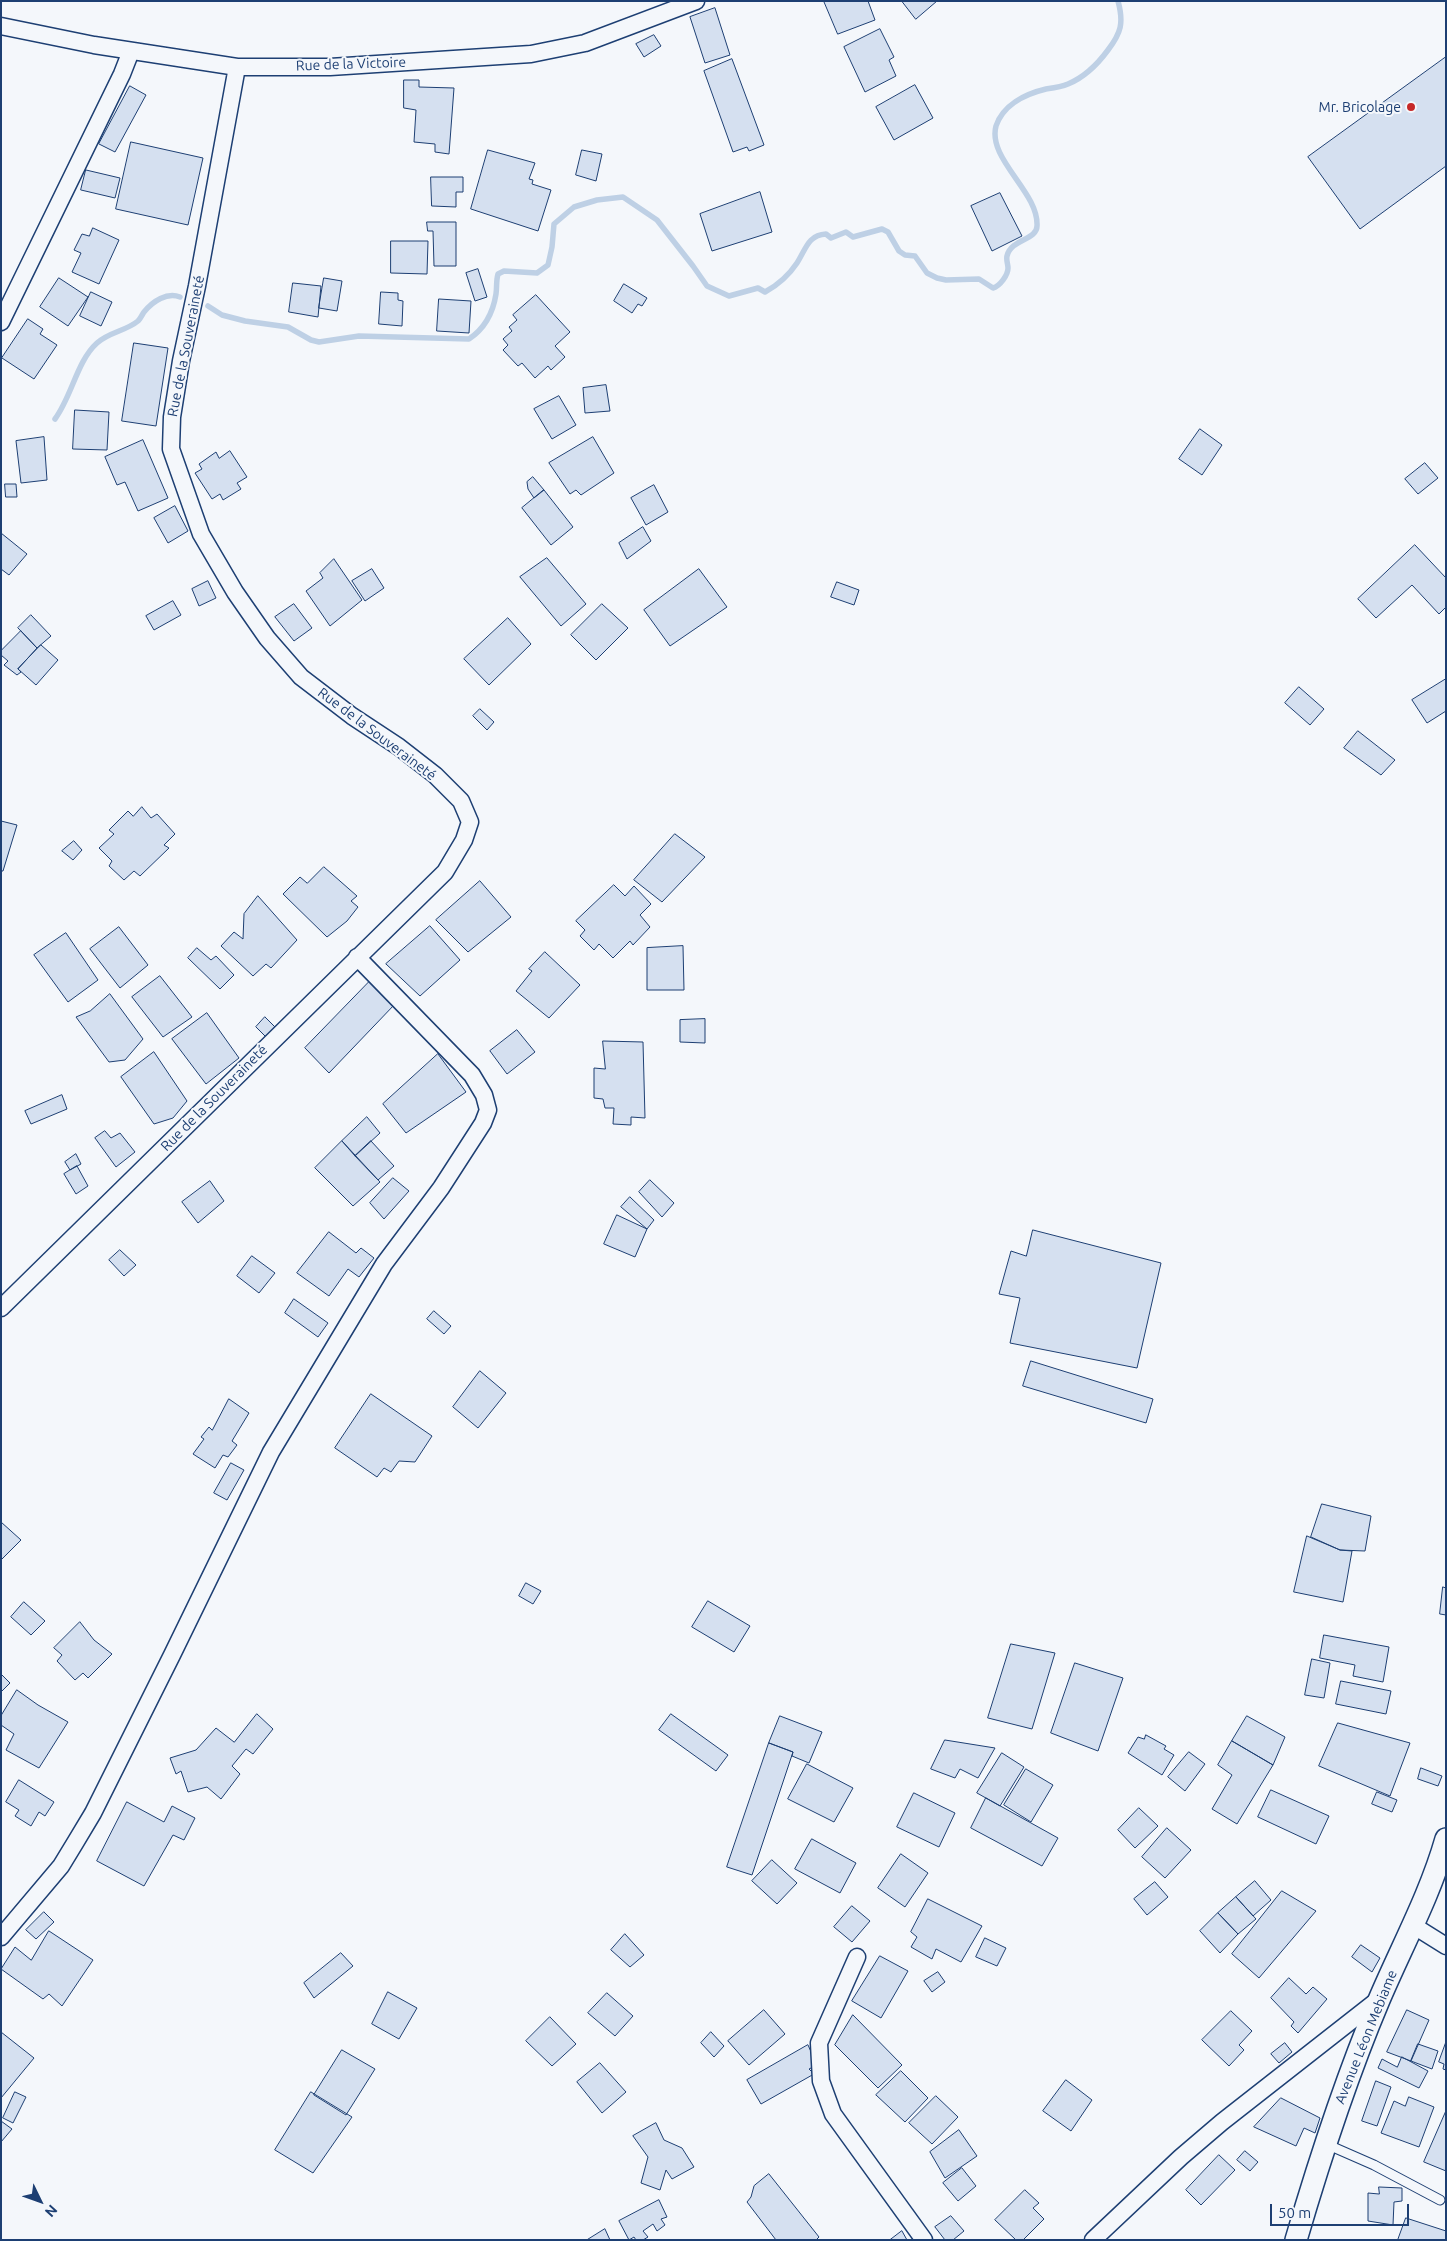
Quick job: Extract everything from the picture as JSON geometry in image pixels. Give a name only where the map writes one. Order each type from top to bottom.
[{"type":"street","name":"Rue de la Victoire","points":[[1,26],[131,51],[237,66],[330,67],[531,54],[585,43],[696,1]]},
{"type":"street","points":[[1,322],[122,74],[131,51]]},
{"type":"street","name":"Rue de la Souveraineté","points":[[1,1308],[356,957],[445,872],[464,840],[470,822],[461,801],[435,775],[301,677],[267,638],[235,592],[201,534],[171,449],[172,417],[180,361],[197,286],[237,66]]},
{"type":"street","points":[[1,1937],[61,1866],[93,1813],[271,1452],[384,1264],[441,1188],[484,1123],[488,1110],[484,1095],[472,1075],[356,957]]},
{"type":"street","name":"Avenue Léon Mebiame","points":[[1296,2240],[1325,2144],[1353,2064],[1379,1999],[1414,1926],[1446,1839]]},
{"type":"street","points":[[1414,1926],[1446,1946]]},
{"type":"street","points":[[857,1958],[819,2043],[821,2081],[833,2114],[924,2240]]},
{"type":"street","points":[[1093,2240],[1215,2128],[1379,1999]]},
{"type":"lane","points":[[1325,2144],[1374,2164],[1440,2200]]},
{"type":"building","points":[[824,1],[868,1],[875,20],[838,34]]},
{"type":"building","points":[[902,1],[937,1],[916,19]]},
{"type":"building","points":[[715,8],[730,55],[705,63],[690,17]]},
{"type":"building","points":[[880,29],[894,57],[889,60],[896,76],[865,92],[844,47]]},
{"type":"building","points":[[654,35],[661,46],[644,57],[636,44]]},
{"type":"building","name":"Mr. Bricolage","points":[[1446,57],[1446,166],[1360,229],[1308,157]]},
{"type":"building","points":[[732,59],[764,145],[749,151],[747,147],[733,152],[704,71]]},
{"type":"building","points":[[404,80],[419,80],[419,87],[454,88],[449,154],[435,152],[435,144],[414,142],[416,110],[404,108]]},
{"type":"building","points":[[915,85],[933,118],[894,140],[876,107]]},
{"type":"building","points":[[130,86],[146,95],[115,152],[99,144]]},
{"type":"building","points":[[131,142],[203,158],[188,225],[116,209]]},
{"type":"building","points":[[488,150],[535,163],[529,179],[533,180],[532,184],[551,190],[538,231],[471,209]]},
{"type":"building","points":[[582,150],[602,154],[596,181],[576,175]]},
{"type":"building","points":[[86,170],[120,178],[115,198],[81,190]]},
{"type":"building","points":[[431,177],[463,177],[463,192],[456,192],[456,207],[432,206]]},
{"type":"building","points":[[760,192],[772,232],[712,251],[700,214]]},
{"type":"building","points":[[1000,193],[1022,236],[992,251],[971,206]]},
{"type":"building","points":[[427,222],[456,222],[456,266],[434,266],[433,231],[428,231]]},
{"type":"building","points":[[93,228],[119,240],[99,284],[72,272],[81,253],[74,250],[82,234],[89,236]]},
{"type":"building","points":[[391,241],[428,241],[427,274],[391,273]]},
{"type":"building","points":[[478,269],[487,297],[475,301],[466,273]]},
{"type":"building","points":[[59,278],[88,297],[68,326],[40,307]]},
{"type":"building","points":[[324,278],[342,281],[337,311],[319,308]]},
{"type":"building","points":[[293,283],[321,286],[318,317],[289,312]]},
{"type":"building","points":[[624,284],[647,298],[642,306],[638,304],[632,313],[614,301]]},
{"type":"building","points":[[91,292],[112,302],[101,326],[80,316]]},
{"type":"building","points":[[381,292],[398,293],[398,300],[403,301],[402,326],[379,324]]},
{"type":"building","points":[[536,295],[570,332],[555,346],[565,357],[551,370],[548,366],[535,378],[522,363],[518,366],[503,350],[508,345],[503,339],[512,331],[509,327],[517,320],[513,315]]},
{"type":"building","points":[[439,299],[471,301],[469,333],[437,331]]},
{"type":"building","points":[[28,319],[43,329],[40,334],[57,345],[34,379],[2,358]]},
{"type":"building","points":[[134,343],[168,348],[156,426],[122,421]]},
{"type":"building","points":[[606,385],[610,411],[585,413],[583,388]]},
{"type":"building","points":[[559,396],[576,425],[552,439],[534,409]]},
{"type":"building","points":[[75,410],[109,412],[107,450],[73,449]]},
{"type":"building","points":[[1200,429],[1222,445],[1202,475],[1179,459]]},
{"type":"building","points":[[44,437],[47,480],[21,483],[16,441]]},
{"type":"building","points":[[593,437],[614,473],[581,495],[576,490],[570,494],[549,463]]},
{"type":"building","points":[[143,440],[168,498],[138,511],[125,482],[117,485],[105,457]]},
{"type":"building","points":[[230,451],[247,477],[237,483],[241,489],[223,500],[220,494],[212,499],[195,473],[202,469],[199,464],[216,452],[219,458]]},
{"type":"building","points":[[1425,463],[1438,478],[1418,494],[1405,479]]},
{"type":"building","points":[[533,477],[544,490],[534,498],[528,489],[527,482]]},
{"type":"building","points":[[5,484],[16,484],[17,497],[6,497]]},
{"type":"building","points":[[654,485],[668,512],[646,525],[631,498]]},
{"type":"building","points":[[544,490],[573,527],[551,545],[522,508]]},
{"type":"building","points":[[175,506],[188,531],[168,543],[154,518]]},
{"type":"building","points":[[643,527],[651,541],[627,559],[619,543]]},
{"type":"building","points":[[1,533],[27,554],[9,575],[1,569]]},
{"type":"building","points":[[1415,545],[1446,578],[1446,607],[1439,614],[1412,585],[1376,618],[1358,599]]},
{"type":"building","points":[[547,558],[586,604],[561,626],[520,577]]},
{"type":"building","points":[[334,559],[362,600],[330,626],[306,591],[323,578],[320,573]]},
{"type":"building","points":[[372,569],[384,588],[365,601],[352,581]]},
{"type":"building","points":[[699,569],[727,607],[670,646],[644,610]]},
{"type":"building","points":[[208,581],[216,598],[199,606],[192,589]]},
{"type":"building","points":[[837,582],[859,590],[854,605],[831,597]]},
{"type":"building","points":[[173,601],[181,615],[154,630],[146,616]]},
{"type":"building","points":[[294,604],[312,628],[294,641],[275,617]]},
{"type":"building","points":[[602,604],[628,628],[596,660],[571,635]]},
{"type":"building","points":[[31,615],[51,636],[37,648],[18,628]]},
{"type":"building","points":[[508,618],[531,644],[489,685],[464,659]]},
{"type":"building","points":[[21,631],[37,648],[18,669],[21,672],[17,675],[4,665],[8,661],[1,655],[1,651]]},
{"type":"building","points":[[41,645],[58,660],[36,685],[18,669]]},
{"type":"building","points":[[1446,679],[1446,711],[1427,723],[1412,700]]},
{"type":"building","points":[[1299,687],[1324,709],[1310,725],[1285,703]]},
{"type":"building","points":[[480,709],[494,722],[487,730],[473,716]]},
{"type":"building","points":[[1358,731],[1395,760],[1381,775],[1344,748]]},
{"type":"building","points":[[142,807],[151,818],[157,814],[175,834],[164,845],[169,848],[140,876],[134,871],[124,880],[109,866],[112,861],[99,848],[114,834],[109,830],[128,811],[133,816]]},
{"type":"building","points":[[1,821],[17,825],[3,871],[1,871]]},
{"type":"building","points":[[675,834],[705,857],[662,902],[634,880]]},
{"type":"building","points":[[74,841],[82,850],[73,860],[62,851]]},
{"type":"building","points":[[324,867],[357,896],[351,901],[358,907],[347,921],[327,937],[283,894],[300,877],[307,883]]},
{"type":"building","points":[[480,881],[511,917],[468,952],[436,920]]},
{"type":"building","points":[[614,885],[625,896],[634,886],[651,904],[640,915],[650,927],[633,945],[630,941],[613,958],[599,944],[594,950],[580,936],[585,930],[576,921]]},
{"type":"building","points":[[258,896],[297,940],[271,968],[266,964],[253,976],[221,946],[234,932],[243,939],[244,914]]},
{"type":"building","points":[[430,926],[460,960],[420,996],[386,964]]},
{"type":"building","points":[[119,927],[148,965],[120,988],[90,949]]},
{"type":"building","points":[[66,933],[98,980],[68,1002],[34,955]]},
{"type":"building","points":[[683,946],[684,990],[647,990],[647,948]]},
{"type":"building","points":[[197,948],[211,960],[216,956],[234,975],[220,989],[188,958]]},
{"type":"building","points":[[545,952],[580,985],[549,1018],[516,991],[532,971],[529,969]]},
{"type":"building","points":[[160,976],[192,1017],[163,1037],[132,997]]},
{"type":"building","points":[[372,979],[395,1004],[329,1073],[305,1048]]},
{"type":"building","points":[[110,994],[143,1039],[125,1060],[109,1062],[76,1017],[90,1011]]},
{"type":"building","points":[[207,1013],[239,1058],[206,1084],[172,1039]]},
{"type":"building","points":[[265,1017],[275,1027],[266,1037],[256,1027]]},
{"type":"building","points":[[705,1019],[705,1043],[680,1042],[680,1020]]},
{"type":"building","points":[[517,1030],[535,1052],[507,1074],[490,1051]]},
{"type":"building","points":[[603,1041],[643,1042],[645,1118],[631,1117],[631,1125],[613,1124],[614,1108],[605,1108],[603,1099],[594,1098],[594,1068],[605,1069]]},
{"type":"building","points":[[154,1052],[187,1101],[173,1118],[154,1124],[121,1077]]},
{"type":"building","points":[[438,1054],[466,1092],[406,1133],[383,1104]]},
{"type":"building","points":[[62,1095],[67,1109],[31,1124],[25,1111]]},
{"type":"building","points":[[367,1117],[380,1133],[355,1156],[342,1141]]},
{"type":"building","points":[[105,1131],[111,1138],[120,1133],[135,1152],[116,1167],[95,1138]]},
{"type":"building","points":[[342,1141],[380,1182],[353,1206],[315,1168]]},
{"type":"building","points":[[371,1141],[394,1166],[378,1180],[355,1156]]},
{"type":"building","points":[[76,1154],[81,1164],[70,1170],[65,1162]]},
{"type":"building","points":[[77,1166],[88,1186],[76,1194],[64,1174]]},
{"type":"building","points":[[393,1178],[409,1191],[384,1219],[370,1203]]},
{"type":"building","points":[[650,1180],[674,1203],[662,1217],[639,1192]]},
{"type":"building","points":[[210,1181],[224,1201],[198,1223],[182,1202]]},
{"type":"building","points":[[630,1197],[654,1220],[647,1229],[621,1207]]},
{"type":"building","points":[[617,1215],[647,1229],[635,1257],[604,1244]]},
{"type":"building","points":[[1033,1230],[1161,1263],[1137,1368],[1010,1343],[1020,1298],[999,1294],[1011,1251],[1026,1256]]},
{"type":"building","points":[[329,1232],[356,1253],[361,1248],[374,1258],[359,1277],[348,1269],[329,1296],[297,1273]]},
{"type":"building","points":[[120,1250],[136,1265],[124,1276],[109,1260]]},
{"type":"building","points":[[252,1256],[275,1273],[259,1293],[237,1276]]},
{"type":"building","points":[[294,1299],[328,1323],[318,1337],[285,1313]]},
{"type":"building","points":[[434,1311],[451,1326],[444,1334],[427,1319]]},
{"type":"building","points":[[1031,1361],[1153,1399],[1146,1423],[1023,1386]]},
{"type":"building","points":[[480,1371],[506,1393],[478,1428],[453,1407]]},
{"type":"building","points":[[371,1394],[432,1436],[415,1462],[399,1461],[391,1472],[384,1468],[377,1477],[335,1448]]},
{"type":"building","points":[[229,1399],[249,1413],[232,1441],[237,1445],[228,1457],[223,1455],[215,1468],[193,1454],[204,1439],[201,1437],[209,1427],[212,1430]]},
{"type":"building","points":[[231,1463],[244,1470],[227,1500],[214,1493]]},
{"type":"building","points":[[1322,1504],[1371,1516],[1365,1551],[1340,1550],[1311,1537]]},
{"type":"building","points":[[1,1522],[21,1540],[1,1560]]},
{"type":"building","points":[[1307,1536],[1340,1550],[1352,1551],[1343,1602],[1294,1592]]},
{"type":"building","points":[[526,1583],[541,1591],[533,1604],[519,1596]]},
{"type":"building","points":[[1443,1587],[1446,1588],[1446,1615],[1440,1614]]},
{"type":"building","points":[[708,1601],[750,1626],[734,1652],[692,1627]]},
{"type":"building","points":[[24,1602],[45,1621],[31,1635],[11,1617]]},
{"type":"building","points":[[80,1622],[94,1640],[112,1654],[88,1678],[83,1673],[75,1680],[57,1661],[62,1655],[54,1648]]},
{"type":"building","points":[[1324,1635],[1389,1647],[1383,1682],[1353,1676],[1355,1665],[1320,1658]]},
{"type":"building","points":[[1011,1644],[1055,1653],[1032,1729],[988,1718]]},
{"type":"building","points":[[1312,1659],[1330,1663],[1324,1698],[1305,1695]]},
{"type":"building","points":[[1075,1663],[1123,1678],[1098,1751],[1051,1733]]},
{"type":"building","points":[[1,1674],[10,1683],[1,1692]]},
{"type":"building","points":[[1341,1681],[1391,1691],[1386,1714],[1336,1704]]},
{"type":"building","points":[[17,1690],[38,1705],[68,1722],[39,1768],[6,1750],[14,1734],[1,1725],[1,1716]]},
{"type":"building","points":[[257,1714],[273,1729],[253,1754],[246,1749],[232,1766],[240,1774],[221,1799],[207,1787],[188,1792],[181,1771],[176,1774],[170,1758],[196,1750],[216,1728],[234,1742]]},
{"type":"building","points":[[671,1714],[728,1755],[716,1771],[659,1730]]},
{"type":"building","points":[[780,1716],[822,1732],[809,1763],[792,1756],[793,1752],[769,1743]]},
{"type":"building","points":[[1247,1716],[1285,1737],[1273,1765],[1232,1741]]},
{"type":"building","points":[[1338,1723],[1410,1743],[1390,1796],[1319,1766]]},
{"type":"building","points":[[1146,1735],[1166,1746],[1164,1749],[1174,1755],[1162,1775],[1128,1753],[1138,1737],[1144,1739]]},
{"type":"building","points":[[945,1740],[995,1748],[978,1778],[960,1769],[955,1778],[931,1769]]},
{"type":"building","points":[[1232,1741],[1273,1765],[1237,1824],[1212,1809],[1232,1775],[1218,1765]]},
{"type":"building","points":[[769,1743],[793,1752],[752,1875],[727,1867]]},
{"type":"building","points":[[1189,1752],[1205,1764],[1185,1791],[1168,1777]]},
{"type":"building","points":[[1002,1753],[1024,1767],[1000,1806],[977,1793]]},
{"type":"building","points":[[807,1764],[853,1788],[834,1822],[788,1799]]},
{"type":"building","points":[[1421,1768],[1442,1776],[1438,1786],[1418,1779]]},
{"type":"building","points":[[1026,1769],[1053,1785],[1031,1822],[1004,1805]]},
{"type":"building","points":[[19,1780],[54,1802],[45,1816],[39,1812],[31,1826],[15,1816],[19,1810],[6,1802]]},
{"type":"building","points":[[1271,1790],[1329,1816],[1316,1844],[1258,1817]]},
{"type":"building","points":[[1377,1792],[1397,1800],[1392,1812],[1372,1804]]},
{"type":"building","points":[[914,1793],[955,1813],[939,1847],[897,1827]]},
{"type":"building","points":[[986,1798],[1058,1838],[1042,1866],[971,1828]]},
{"type":"building","points":[[127,1802],[164,1822],[172,1806],[195,1818],[184,1840],[173,1835],[144,1886],[97,1861]]},
{"type":"building","points":[[1139,1808],[1158,1826],[1135,1848],[1118,1830]]},
{"type":"building","points":[[1167,1828],[1191,1850],[1165,1878],[1142,1857]]},
{"type":"building","points":[[812,1839],[856,1863],[840,1893],[795,1869]]},
{"type":"building","points":[[901,1854],[928,1873],[905,1907],[878,1888]]},
{"type":"building","points":[[772,1860],[797,1883],[777,1904],[752,1881]]},
{"type":"building","points":[[1255,1881],[1271,1900],[1253,1916],[1236,1897]]},
{"type":"building","points":[[1155,1882],[1168,1897],[1147,1915],[1134,1899]]},
{"type":"building","points":[[1282,1891],[1316,1911],[1259,1978],[1232,1954]]},
{"type":"building","points":[[1236,1897],[1256,1919],[1238,1934],[1218,1913]]},
{"type":"building","points":[[928,1899],[982,1926],[961,1962],[936,1949],[932,1959],[911,1947],[917,1937],[911,1932]]},
{"type":"building","points":[[852,1906],[870,1921],[852,1942],[834,1927]]},
{"type":"building","points":[[44,1912],[54,1922],[36,1939],[26,1930]]},
{"type":"building","points":[[1218,1913],[1238,1934],[1220,1953],[1200,1931]]},
{"type":"building","points":[[49,1931],[93,1960],[62,2006],[49,1994],[43,1999],[1,1969],[15,1947],[31,1960]]},
{"type":"building","points":[[625,1934],[644,1955],[630,1967],[611,1950]]},
{"type":"building","points":[[985,1938],[1006,1948],[997,1966],[976,1957]]},
{"type":"building","points":[[1361,1945],[1380,1958],[1372,1972],[1352,1957]]},
{"type":"building","points":[[341,1953],[353,1966],[314,1998],[304,1983]]},
{"type":"building","points":[[880,1956],[908,1971],[881,2018],[852,2001]]},
{"type":"building","points":[[938,1972],[945,1982],[932,1992],[924,1981]]},
{"type":"building","points":[[1289,1978],[1306,1994],[1313,1987],[1327,1999],[1298,2033],[1291,2026],[1294,2022],[1271,1998]]},
{"type":"building","points":[[388,1992],[417,2008],[399,2039],[372,2024]]},
{"type":"building","points":[[607,1993],[633,2016],[615,2036],[588,2013]]},
{"type":"building","points":[[764,2010],[785,2034],[749,2065],[728,2041]]},
{"type":"building","points":[[1407,2010],[1429,2020],[1411,2061],[1387,2052]]},
{"type":"building","points":[[1231,2011],[1252,2031],[1239,2045],[1244,2050],[1229,2066],[1202,2040]]},
{"type":"building","points":[[853,2015],[902,2065],[878,2088],[835,2045]]},
{"type":"building","points":[[550,2017],[576,2044],[552,2066],[526,2041]]},
{"type":"building","points":[[1,2032],[34,2058],[1,2098]]},
{"type":"building","points":[[711,2032],[724,2046],[714,2057],[701,2043]]},
{"type":"building","points":[[1446,2042],[1446,2070],[1443,2069],[1444,2064],[1439,2062]]},
{"type":"building","points":[[1285,2043],[1292,2052],[1279,2063],[1271,2054]]},
{"type":"building","points":[[1418,2044],[1438,2051],[1432,2069],[1411,2061]]},
{"type":"building","points":[[808,2045],[817,2065],[809,2069],[814,2074],[761,2104],[747,2080]]},
{"type":"building","points":[[342,2050],[375,2069],[346,2115],[314,2095]]},
{"type":"building","points":[[1402,2057],[1428,2071],[1419,2088],[1378,2068],[1382,2059],[1397,2067]]},
{"type":"building","points":[[600,2063],[626,2092],[602,2113],[577,2082]]},
{"type":"building","points":[[901,2071],[928,2098],[905,2122],[876,2095]]},
{"type":"building","points":[[1066,2080],[1092,2100],[1071,2131],[1043,2111]]},
{"type":"building","points":[[1376,2081],[1391,2087],[1377,2126],[1362,2121]]},
{"type":"building","points":[[15,2092],[26,2097],[13,2123],[3,2118]]},
{"type":"building","points":[[311,2092],[352,2117],[313,2173],[275,2150]]},
{"type":"building","points":[[936,2096],[958,2117],[932,2144],[909,2123]]},
{"type":"building","points":[[1409,2097],[1434,2107],[1419,2147],[1381,2133],[1394,2101],[1405,2106]]},
{"type":"building","points":[[1281,2098],[1320,2118],[1315,2133],[1304,2128],[1296,2146],[1254,2127]]},
{"type":"building","points":[[1446,2111],[1446,2171],[1424,2162]]},
{"type":"building","points":[[1,2121],[12,2129],[1,2142]]},
{"type":"building","points":[[656,2123],[664,2140],[682,2148],[694,2167],[672,2179],[666,2170],[660,2190],[641,2183],[648,2157],[633,2136]]},
{"type":"building","points":[[959,2130],[977,2156],[945,2178],[930,2152]]},
{"type":"building","points":[[1245,2151],[1258,2162],[1250,2171],[1237,2160]]},
{"type":"building","points":[[1219,2155],[1235,2170],[1201,2205],[1186,2190]]},
{"type":"building","points":[[962,2168],[976,2186],[958,2201],[943,2183]]},
{"type":"building","points":[[769,2174],[819,2237],[816,2240],[776,2240],[747,2202],[751,2197],[754,2186]]},
{"type":"building","points":[[1379,2187],[1402,2188],[1402,2201],[1394,2202],[1393,2225],[1368,2221],[1368,2193],[1379,2194]]},
{"type":"building","points":[[1025,2190],[1039,2203],[1033,2208],[1044,2219],[1023,2240],[1016,2240],[995,2220]]},
{"type":"building","points":[[659,2200],[667,2217],[661,2219],[665,2225],[657,2231],[653,2224],[643,2231],[648,2237],[643,2240],[636,2240],[634,2237],[629,2240],[619,2221]]},
{"type":"building","points":[[951,2216],[964,2231],[953,2240],[945,2240],[935,2227]]},
{"type":"building","points":[[1406,2218],[1446,2231],[1446,2240],[1398,2240]]},
{"type":"building","points":[[605,2229],[610,2240],[587,2240]]},
{"type":"building","points":[[902,2231],[907,2240],[890,2240]]},
{"type":"waterway","points":[[208,306],[222,315],[245,321],[288,327],[311,340],[319,342],[359,336],[469,339],[483,325],[493,308],[498,274],[504,271],[537,273],[548,265],[554,224],[574,207],[597,200],[623,197],[657,220],[707,286],[729,296],[758,288],[765,292],[774,286],[790,272],[808,244],[815,237],[826,234],[831,238],[846,232],[853,237],[882,229],[888,232],[899,251],[905,255],[915,256],[927,273],[946,280],[979,279],[993,288],[996,287],[1007,274],[1009,250],[1033,234],[1037,226],[1035,213],[1030,201],[999,151],[995,138],[996,126],[1009,106],[1023,97],[1038,91],[1068,84],[1080,78],[1095,66],[1118,33],[1121,22],[1118,1]]},
{"type":"waterway","points":[[55,419],[66,400],[84,359],[97,343],[139,320],[144,312],[160,298],[180,297]]},
{"type":"place","name":"Mr. Bricolage","points":[[1411,107]]}]
